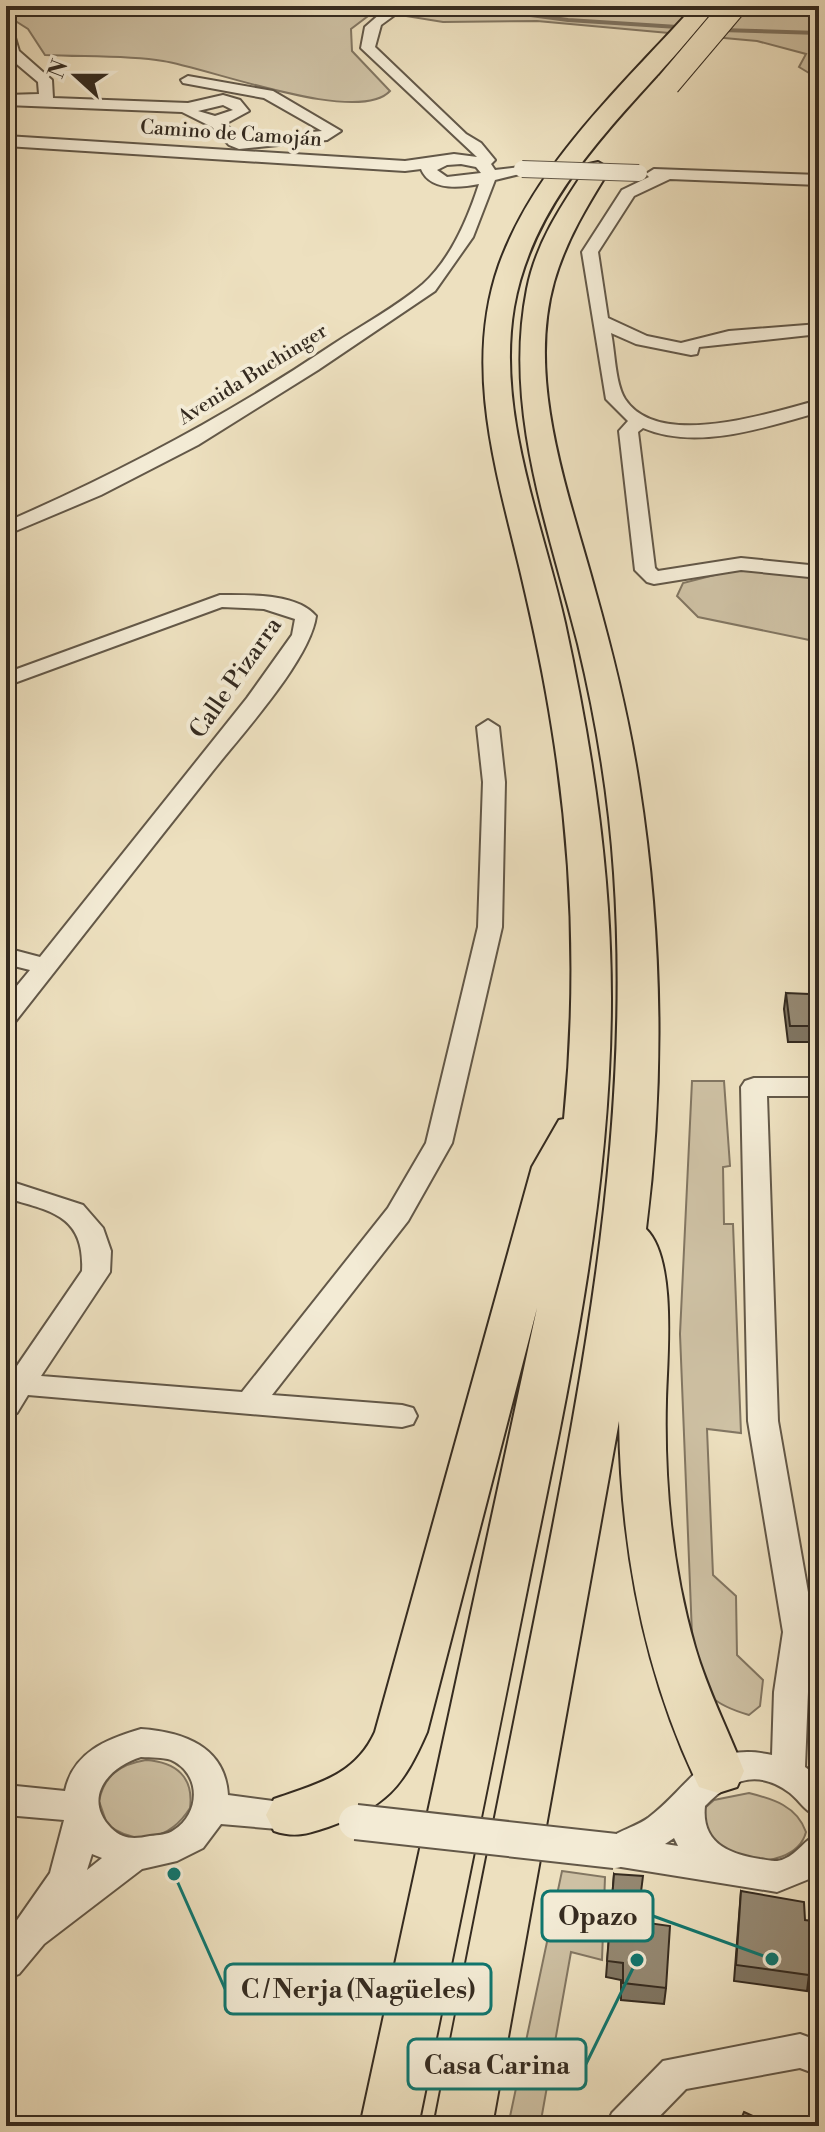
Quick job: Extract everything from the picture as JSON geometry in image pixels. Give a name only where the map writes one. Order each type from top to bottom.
[{"type":"highway","points":[[463,2126],[609,1357],[628,1220],[640,1035],[638,923],[624,791],[596,651],[540,440],[532,371],[531,321],[546,259],[572,207],[706,6]]},
{"type":"highway","points":[[389,2126],[553,1357],[586,1110],[591,917],[576,773],[546,614],[500,416],[495,346],[505,291],[524,234],[572,161],[733,6]]},
{"type":"highway","points":[[293,1815],[343,1801],[364,1790],[390,1759],[406,1716],[553,1167],[586,1110]]},
{"type":"highway","points":[[628,1220],[646,1291],[642,1423],[647,1529],[670,1647],[704,1784]]},
{"type":"street","points":[[400,6],[375,22],[367,40],[368,48],[485,156],[484,170],[454,183]]},
{"type":"street","points":[[733,6],[819,9]]},
{"type":"street","points":[[6,31],[12,53],[45,80],[47,95],[42,100]]},
{"type":"street","points":[[188,80],[268,94],[333,131],[327,135],[237,149]]},
{"type":"street","points":[[6,100],[189,108],[208,101],[229,101],[241,108],[232,122],[242,139],[237,149]]},
{"type":"street","points":[[189,108],[191,115],[218,123],[237,149]]},
{"type":"street","points":[[208,120],[235,116]]},
{"type":"street","name":"Camino de Camoján","points":[[6,141],[237,149],[405,166],[439,165]]},
{"type":"street","points":[[469,144],[439,165],[435,178],[454,183],[471,195],[476,205]]},
{"type":"street","points":[[439,165],[484,170],[819,180]]},
{"type":"street","name":"Avenida Buchinger","points":[[6,529],[108,485],[194,439],[429,287],[446,269],[468,231],[488,181],[484,170]]},
{"type":"street","points":[[669,174],[628,193],[590,252],[615,399],[624,412],[638,422],[703,431],[819,406]]},
{"type":"street","points":[[600,321],[642,340],[691,350],[690,343],[729,336],[819,329]]},
{"type":"street","points":[[638,422],[628,431],[629,452],[645,570],[654,578],[741,564],[819,572]]},
{"type":"street","name":"Calle Pizarra","points":[[6,680],[220,601],[257,601],[290,608],[306,616],[303,635],[255,703],[6,1016]]},
{"type":"street","points":[[253,1404],[256,1394],[301,1332],[398,1214],[439,1143],[490,927],[494,782],[488,727]]},
{"type":"street","points":[[6,956],[46,966]]},
{"type":"street","points":[[788,1773],[791,1692],[799,1632],[763,1421],[754,1087],[819,1087]]},
{"type":"street","points":[[6,1189],[65,1208],[88,1222],[100,1248],[96,1272],[14,1394]]},
{"type":"street","points":[[14,1394],[37,1387],[402,1416]]},
{"type":"street","points":[[6,1963],[32,1932],[74,1865],[80,1844],[84,1781],[96,1763],[114,1750],[136,1743],[159,1742],[179,1747],[195,1758],[207,1772],[212,1790],[211,1808],[200,1828],[182,1844],[134,1856],[32,1932]]},
{"type":"street","points":[[615,1851],[647,1839],[704,1784],[737,1766],[762,1765],[788,1773],[813,1791],[819,1802]]},
{"type":"street","points":[[704,1784],[685,1825],[695,1847],[711,1861],[735,1872]]},
{"type":"street","points":[[6,1800],[80,1814]]},
{"type":"street","points":[[211,1808],[615,1851],[735,1872],[819,1882]]},
{"type":"street","points":[[80,1814],[92,1837],[110,1850],[134,1856]]},
{"type":"street","points":[[777,1877],[794,1873],[813,1860],[819,1849]]},
{"type":"street","points":[[625,2126],[676,2073],[800,2051],[819,2058]]},
{"type":"shaded area","points":[[6,6],[376,6],[376,10],[351,29],[352,51],[390,91],[373,100],[348,102],[316,99],[163,61],[45,55],[28,29],[6,15]]},
{"type":"shaded area","points":[[417,6],[704,6],[819,15],[819,79],[799,67],[806,54],[757,41],[537,21],[443,22],[400,15]]},
{"type":"shaded area","points":[[746,567],[819,577],[819,642],[698,617],[677,596],[683,583]]},
{"type":"shaded area","points":[[692,1081],[724,1081],[730,1166],[723,1167],[724,1224],[733,1224],[741,1433],[707,1429],[713,1575],[736,1596],[737,1655],[763,1680],[760,1706],[749,1715],[726,1707],[712,1697],[693,1660],[680,1334]]},
{"type":"shaded area","points":[[146,1760],[166,1764],[181,1773],[189,1788],[190,1808],[182,1819],[163,1833],[152,1837],[129,1836],[107,1824],[99,1801],[101,1792],[115,1772],[129,1764]]},
{"type":"shaded area","points":[[749,1793],[775,1801],[797,1816],[806,1832],[797,1847],[773,1859],[755,1861],[742,1859],[711,1843],[699,1813],[714,1800]]},
{"type":"shaded area","points":[[562,1871],[605,1877],[602,1960],[571,1952],[540,2126],[508,2126]]},
{"type":"building","points":[[786,993],[809,994],[811,1007],[819,1007],[819,1026],[790,1026]]},
{"type":"building","points":[[614,1874],[643,1876],[640,1900],[649,1901],[648,1923],[670,1926],[666,1988],[623,1983],[623,1963],[607,1961]]},
{"type":"building","points":[[741,1891],[804,1902],[805,1920],[813,1921],[809,1975],[736,1965]]},
{"type":"building","points":[[744,2112],[775,2126],[738,2126]]},
{"type":"waterway","points":[[464,6],[568,20],[709,29]]},
{"type":"waterway","points":[[721,30],[819,33]]},
{"type":"place","name":"C / Nerja (Nagüeles)","points":[[174,1874]]},
{"type":"place","name":"Opazo","points":[[772,1959]]},
{"type":"place","name":"Casa Carina","points":[[637,1960]]}]
